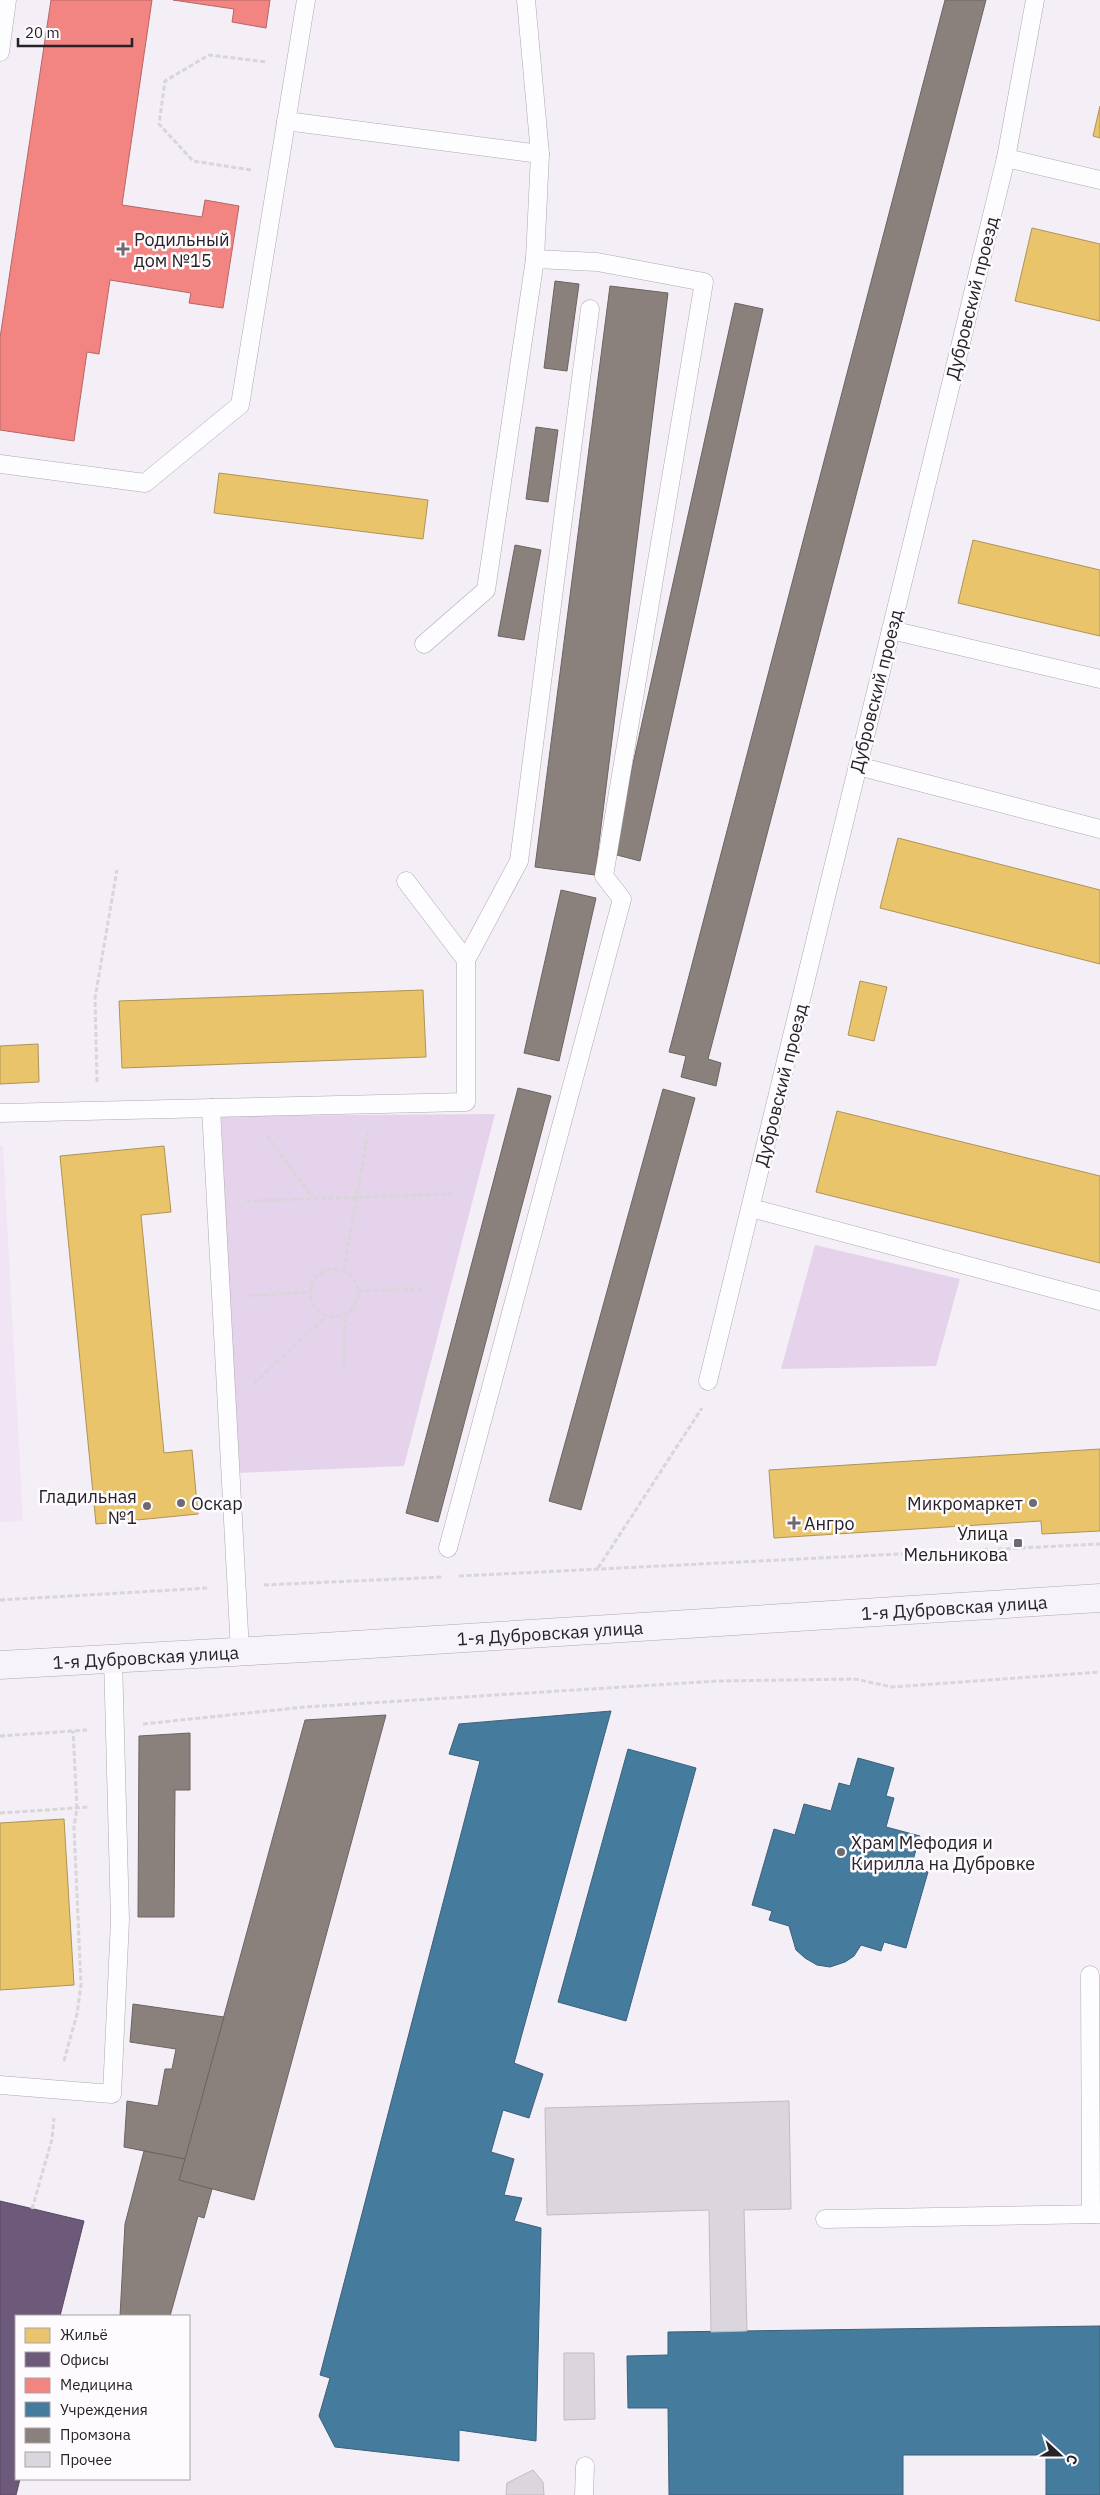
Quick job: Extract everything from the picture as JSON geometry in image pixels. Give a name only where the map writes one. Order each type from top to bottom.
[{"type":"main road","name":"1-я Дубровская улица","points":[[0,1664],[322,1647],[1100,1598]]},
{"type":"lane","points":[[0,52],[7,0]]},
{"type":"lane","points":[[0,464],[145,483],[240,404],[306,0]]},
{"type":"lane","points":[[424,644],[486,590],[535,259],[540,154],[526,0]]},
{"type":"lane","name":"Дубровский проезд","points":[[708,1380],[1006,158],[1035,0]]},
{"type":"lane","points":[[286,120],[540,154]]},
{"type":"lane","points":[[1006,158],[1100,180]]},
{"type":"lane","points":[[448,1548],[622,899],[604,876],[704,282],[597,262],[535,259]]},
{"type":"lane","points":[[0,1113],[466,1102],[466,960],[519,861],[590,309]]},
{"type":"lane","points":[[891,630],[1100,679]]},
{"type":"lane","points":[[858,766],[1100,829]]},
{"type":"lane","points":[[406,882],[466,960]]},
{"type":"lane","points":[[211,1108],[240,1651]]},
{"type":"lane","points":[[751,1208],[1100,1301]]},
{"type":"lane","points":[[0,2085],[112,2094],[120,1920],[113,1658]]},
{"type":"lane","points":[[825,2219],[1096,2214],[1090,1974]]},
{"type":"lane","points":[[584,2495],[585,2466]]},
{"type":"path","points":[[277,174],[193,161],[159,124],[165,81],[210,55],[295,65]]},
{"type":"path","points":[[97,1110],[95,998],[117,870]]},
{"type":"path","points":[[344,1269],[372,1105]]},
{"type":"path","points":[[263,1131],[313,1198]]},
{"type":"path","points":[[216,1202],[452,1194]]},
{"type":"path","points":[[325,1317],[311,1303],[310,1284],[324,1270],[344,1269],[358,1282],[358,1302],[345,1316],[344,1368]]},
{"type":"path","points":[[358,1291],[423,1289]]},
{"type":"path","points":[[221,1297],[310,1292]]},
{"type":"path","points":[[227,1408],[325,1317],[345,1316]]},
{"type":"path","points":[[598,1569],[703,1407]]},
{"type":"path","points":[[458,1576],[1100,1544]]},
{"type":"path","points":[[0,1600],[448,1577]]},
{"type":"path","points":[[0,1736],[116,1727],[305,1707],[718,1681],[855,1679],[892,1687],[1100,1672]]},
{"type":"path","points":[[32,2209],[52,2139],[56,2090],[77,2014],[81,1984],[74,1827],[76,1808],[73,1731]]},
{"type":"path","points":[[0,1813],[118,1806]]},
{"type":"shaded area","points":[[495,1114],[404,1466],[238,1473],[221,1116]]},
{"type":"shaded area","points":[[0,1146],[3,1146],[23,1521],[0,1522]]},
{"type":"shaded area","points":[[815,1245],[960,1279],[936,1366],[781,1369]]},
{"type":"building: Жильё","points":[[1100,106],[1100,138],[1093,136]]},
{"type":"building: Жильё","points":[[1032,228],[1100,244],[1100,321],[1015,301]]},
{"type":"building: Жильё","points":[[219,473],[428,500],[423,539],[214,513]]},
{"type":"building: Жильё","points":[[973,540],[1100,570],[1100,636],[958,603]]},
{"type":"building: Жильё","points":[[898,838],[1100,890],[1100,964],[880,908]]},
{"type":"building: Жильё","points":[[860,981],[887,987],[874,1041],[848,1035]]},
{"type":"building: Жильё","points":[[423,990],[426,1057],[122,1068],[119,1001]]},
{"type":"building: Жильё","points":[[38,1044],[39,1082],[0,1084],[0,1046]]},
{"type":"building: Жильё","points":[[837,1111],[1100,1176],[1100,1263],[816,1192]]},
{"type":"building: Жильё","points":[[164,1146],[171,1212],[141,1215],[164,1453],[192,1450],[198,1514],[96,1524],[60,1156]]},
{"type":"building: Жильё","points":[[1100,1449],[1100,1531],[1042,1534],[1041,1521],[774,1538],[769,1470]]},
{"type":"building: Жильё","points":[[64,1819],[74,1985],[0,1990],[0,1823]]},
{"type":"building: Офисы","points":[[0,2201],[84,2221],[60,2315],[15,2315],[15,2480],[20,2480],[16,2495],[0,2495]]},
{"type":"building: Медицина","name":"Родильный дом №15","points":[[51,0],[152,0],[122,205],[202,217],[205,200],[239,206],[223,308],[189,303],[191,293],[110,280],[99,354],[87,352],[74,441],[0,430],[0,338]]},
{"type":"building: Медицина","points":[[173,0],[270,0],[266,28],[232,22],[234,9]]},
{"type":"building: Учреждения","points":[[611,1711],[514,2063],[543,2074],[529,2118],[503,2110],[491,2152],[514,2159],[504,2195],[522,2198],[514,2221],[541,2228],[536,2441],[459,2430],[459,2461],[335,2447],[319,2416],[330,2378],[320,2375],[480,1761],[449,1754],[459,1724]]},
{"type":"building: Учреждения","points":[[628,1749],[696,1768],[626,2021],[558,2002]]},
{"type":"building: Учреждения","name":"Храм Мефодия и Кирилла на Дубровке","points":[[858,1758],[894,1768],[886,1796],[894,1798],[886,1827],[920,1836],[911,1867],[928,1872],[906,1948],[884,1942],[881,1951],[861,1945],[854,1956],[845,1962],[830,1967],[817,1965],[796,1950],[789,1926],[769,1920],[772,1911],[752,1905],[774,1829],[795,1835],[804,1804],[831,1811],[839,1783],[850,1786]]},
{"type":"building: Учреждения","points":[[1100,2326],[1100,2495],[1046,2495],[1046,2455],[903,2455],[903,2495],[669,2495],[668,2408],[628,2408],[627,2356],[668,2355],[668,2332]]},
{"type":"building: Промзона","points":[[945,0],[986,0],[708,1059],[721,1063],[716,1086],[681,1077],[686,1056],[669,1052]]},
{"type":"building: Промзона","points":[[555,281],[579,284],[567,371],[544,368]]},
{"type":"building: Промзона","points":[[610,286],[668,293],[595,875],[535,867]]},
{"type":"building: Промзона","points":[[735,303],[763,309],[640,861],[613,854]]},
{"type":"building: Промзона","points":[[536,427],[558,430],[548,502],[526,499]]},
{"type":"building: Промзона","points":[[515,545],[541,550],[524,640],[498,636]]},
{"type":"building: Промзона","points":[[561,890],[596,898],[559,1061],[524,1053]]},
{"type":"building: Промзона","points":[[518,1088],[551,1096],[438,1522],[406,1513]]},
{"type":"building: Промзона","points":[[663,1089],[695,1098],[581,1510],[549,1501]]},
{"type":"building: Промзона","points":[[386,1715],[254,2200],[179,2180],[305,1720]]},
{"type":"building: Промзона","points":[[190,1733],[190,1790],[175,1790],[174,1917],[138,1917],[139,1736]]},
{"type":"building: Промзона","points":[[133,2004],[224,2017],[185,2159],[124,2147],[127,2101],[158,2106],[165,2069],[172,2069],[176,2049],[130,2042]]},
{"type":"building: Промзона","points":[[144,2151],[185,2159],[179,2180],[212,2189],[204,2218],[198,2216],[170,2315],[120,2315],[125,2224]]},
{"type":"building: Прочее","points":[[789,2101],[791,2209],[744,2210],[747,2331],[711,2332],[709,2210],[547,2215],[545,2108]]},
{"type":"building: Прочее","points":[[564,2353],[594,2353],[595,2419],[564,2420]]},
{"type":"building: Прочее","points":[[533,2470],[543,2482],[544,2495],[506,2495],[507,2483]]},
{"type":"place","name":"Родильный дом №15","points":[[123,249]]},
{"type":"place","name":"Оскар","points":[[181,1503]]},
{"type":"place","name":"Микромаркет","points":[[1033,1503]]},
{"type":"place","name":"Гладильная №1","points":[[147,1506]]},
{"type":"place","name":"Ангро","points":[[794,1523]]},
{"type":"place","name":"Улица Мельникова","points":[[1018,1543]]},
{"type":"place","name":"Храм Мефодия и Кирилла на Дубровке","points":[[841,1852]]}]
